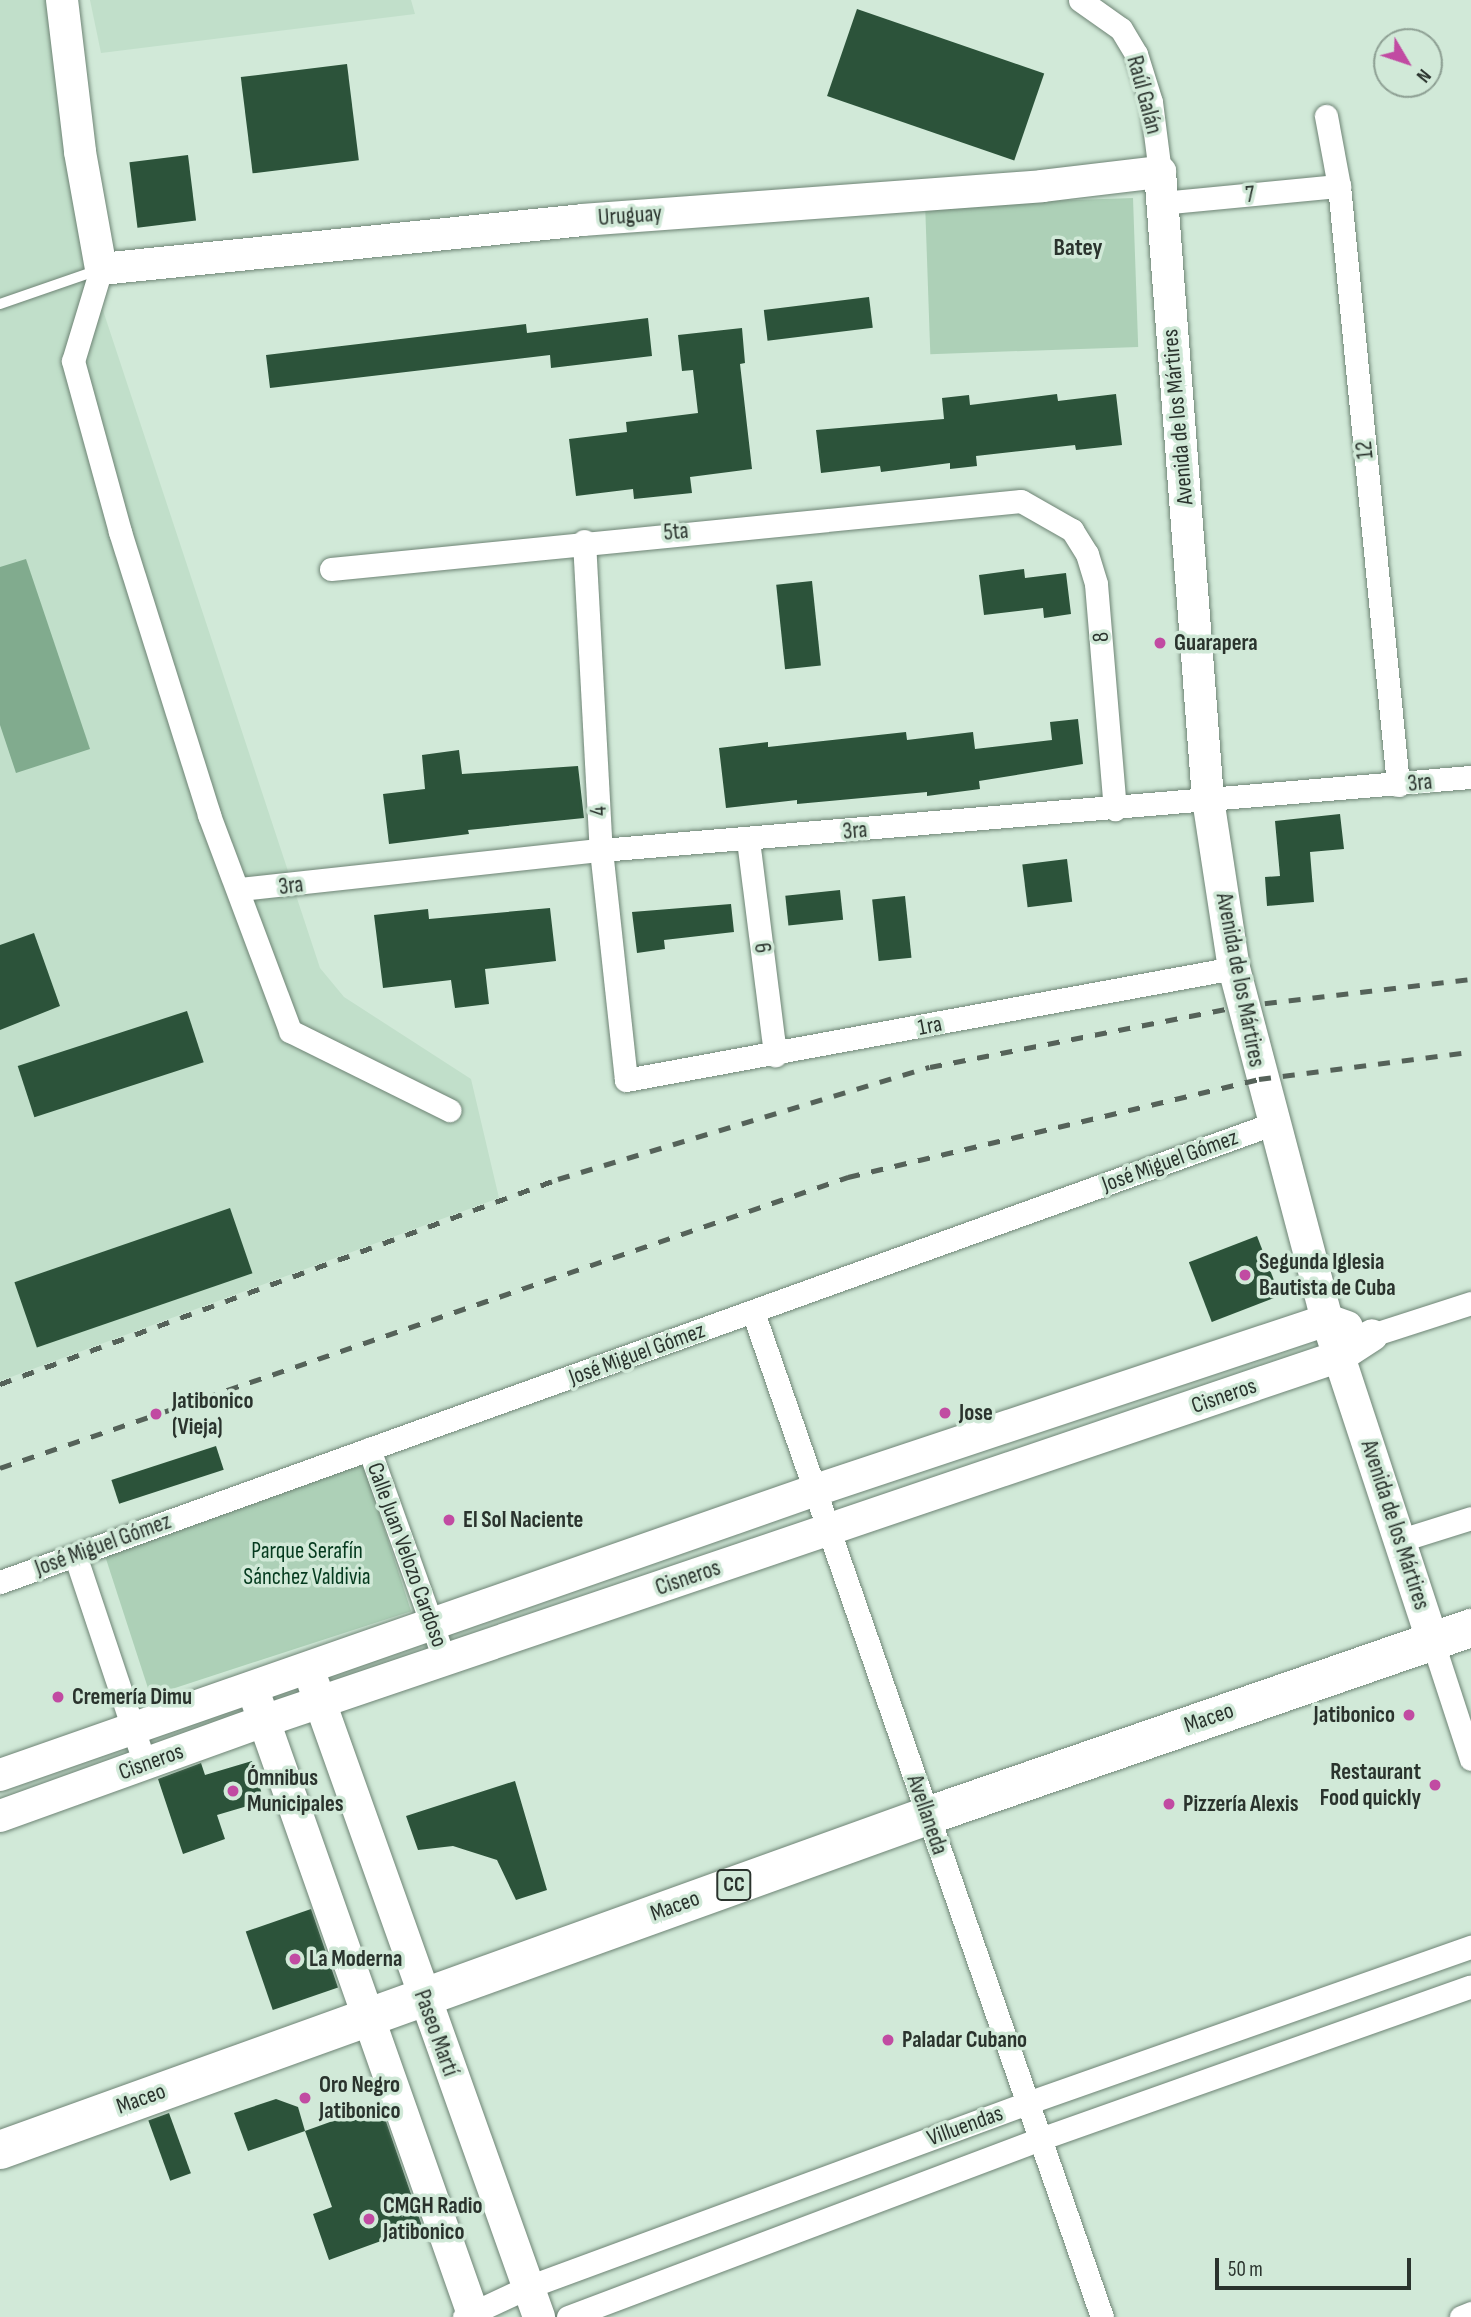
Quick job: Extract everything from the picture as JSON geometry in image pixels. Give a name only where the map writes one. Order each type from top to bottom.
[{"type":"highway","name":"Maceo","points":[[0,2150],[927,1816],[1471,1628]]},
{"type":"street","points":[[62,0],[80,152],[101,269],[73,361],[132,571],[220,849],[240,889],[290,1031],[449,1110]]},
{"type":"street","name":"Raúl Galán","points":[[1092,3],[1121,29],[1136,54],[1151,103],[1161,188]]},
{"type":"street","name":"12","points":[[1326,116],[1339,186],[1398,785]]},
{"type":"street","name":"Uruguay","points":[[101,269],[582,220],[1042,186],[1161,188]]},
{"type":"street","name":"7","points":[[1161,188],[1339,186]]},
{"type":"street","name":"Avenida de los Mártires","points":[[1161,188],[1208,799],[1234,968],[1272,1124],[1326,1320],[1401,1540],[1471,1759]]},
{"type":"street","name":"5ta","points":[[331,569],[584,541],[1021,501]]},
{"type":"street","name":"8","points":[[1021,501],[1072,530],[1087,554],[1097,584],[1115,809]]},
{"type":"street","name":"4","points":[[584,541],[601,850],[626,1080]]},
{"type":"street","name":"3ra","points":[[240,889],[601,850],[748,840],[1471,777]]},
{"type":"street","name":"6","points":[[748,840],[775,1055]]},
{"type":"street","name":"1ra","points":[[626,1080],[775,1055],[1234,968]]},
{"type":"street","name":"José Miguel Gómez","points":[[0,1582],[1272,1124]]},
{"type":"street","name":"Cisneros","points":[[0,1816],[264,1721],[1340,1356],[1372,1335],[1471,1303]]},
{"type":"street","name":"Avellaneda","points":[[752,1312],[1102,2317]]},
{"type":"street","points":[[1326,1320],[1372,1335]]},
{"type":"street","name":"Cisneros","points":[[0,1775],[134,1726],[433,1626],[813,1491],[1326,1320]]},
{"type":"street","name":"Calle Juan Velozo Cardoso","points":[[369,1449],[445,1661]]},
{"type":"street","points":[[1401,1540],[1471,1518]]},
{"type":"street","points":[[75,1555],[145,1764]]},
{"type":"street","name":"Paseo Martí","points":[[308,1669],[422,1997],[539,2317]]},
{"type":"street","points":[[252,1686],[371,2016],[470,2315]]},
{"type":"street","name":"Villuendas","points":[[470,2315],[528,2287],[1027,2103],[1471,1947]]},
{"type":"street","name":"Villuendas","points":[[568,2317],[1040,2139],[1471,1986]]},
{"type":"street","points":[[1461,2317],[1471,2313]]},
{"type":"lane","points":[[0,304],[101,269]]},
{"type":"shaded area","points":[[0,0],[54,0],[91,274],[320,968],[344,997],[471,1079],[499,1198],[0,1381]]},
{"type":"shaded area","points":[[90,0],[411,0],[415,14],[101,53]]},
{"type":"shaded area","points":[[26,559],[90,749],[16,773],[0,725],[0,567]]},
{"type":"green space","points":[[1133,198],[1138,347],[930,354],[925,205]]},
{"type":"green space","name":"Parque Serafín Sánchez Valdivia","points":[[362,1460],[411,1611],[151,1696],[101,1545]]},
{"type":"building","points":[[857,9],[1044,73],[1014,160],[827,96]]},
{"type":"building","points":[[347,64],[359,160],[253,173],[241,77]]},
{"type":"building","points":[[188,155],[196,221],[137,228],[129,162]]},
{"type":"building","points":[[869,297],[873,328],[768,341],[764,310]]},
{"type":"building","points":[[648,318],[652,356],[551,368],[550,355],[270,388],[266,355],[526,324],[527,333]]},
{"type":"building","points":[[742,328],[745,363],[740,364],[752,469],[690,477],[692,493],[634,499],[633,489],[576,496],[569,439],[627,432],[626,422],[698,413],[693,370],[682,371],[678,335]]},
{"type":"building","points":[[1057,394],[1058,401],[1116,394],[1122,445],[1076,450],[1075,445],[976,456],[977,466],[950,469],[950,463],[881,472],[880,466],[821,473],[816,430],[944,419],[942,398],[969,395],[970,405]]},
{"type":"building","points":[[1024,569],[1025,578],[1066,573],[1071,614],[1044,618],[1043,608],[984,615],[979,575]]},
{"type":"building","points":[[812,581],[821,666],[785,669],[776,585]]},
{"type":"building","points":[[1078,719],[1083,764],[979,781],[980,789],[927,796],[927,792],[797,804],[797,800],[726,808],[719,748],[768,742],[768,747],[906,732],[907,740],[973,732],[975,749],[1052,740],[1050,722]]},
{"type":"building","points":[[459,750],[462,774],[578,766],[584,818],[468,830],[469,834],[389,844],[383,794],[425,789],[422,755]]},
{"type":"building","points":[[1340,814],[1344,849],[1310,852],[1314,902],[1267,906],[1265,877],[1280,876],[1275,821]]},
{"type":"building","points":[[1067,859],[1072,902],[1028,907],[1022,864]]},
{"type":"building","points":[[840,890],[843,920],[788,926],[785,896]]},
{"type":"building","points":[[905,896],[911,958],[879,961],[872,899]]},
{"type":"building","points":[[731,904],[734,932],[664,940],[665,949],[637,953],[632,912]]},
{"type":"building","points":[[550,908],[556,961],[485,969],[489,1004],[455,1008],[451,980],[383,988],[374,915],[428,909],[429,919]]},
{"type":"building","points":[[34,933],[60,1006],[0,1030],[0,945]]},
{"type":"building","points":[[187,1011],[204,1062],[34,1117],[18,1066]]},
{"type":"building","points":[[230,1208],[252,1273],[37,1347],[14,1282]]},
{"type":"building","points":[[1257,1236],[1280,1296],[1212,1322],[1189,1262]]},
{"type":"building","points":[[216,1446],[224,1470],[119,1504],[111,1480]]},
{"type":"building","points":[[252,1761],[264,1801],[217,1815],[225,1839],[183,1854],[158,1779],[201,1763],[205,1775]]},
{"type":"building","points":[[515,1781],[547,1890],[516,1900],[497,1860],[453,1846],[418,1850],[406,1816]]},
{"type":"building","name":"La Moderna","points":[[311,1909],[338,1987],[273,2010],[246,1931]]},
{"type":"building","points":[[276,2099],[298,2107],[305,2131],[248,2151],[234,2113]]},
{"type":"building","points":[[380,2104],[422,2226],[329,2260],[313,2214],[332,2207],[305,2131]]},
{"type":"building","points":[[169,2113],[191,2173],[170,2181],[148,2121]]},
{"type":"railway","points":[[0,1384],[558,1179],[930,1067],[1241,1006],[1471,979]]},
{"type":"railway","points":[[0,1468],[848,1177],[1259,1079],[1471,1052]]},
{"type":"place","name":"Guarapera","points":[[1160,643]]},
{"type":"place","name":"Segunda Iglesia Bautista de Cuba","points":[[1245,1275]]},
{"type":"place","name":"Jose","points":[[945,1413]]},
{"type":"place","name":"Jatibonico (Vieja)","points":[[156,1414]]},
{"type":"place","name":"El Sol Naciente","points":[[449,1520]]},
{"type":"place","name":"Cremería Dimu","points":[[58,1697]]},
{"type":"place","name":"Jatibonico","points":[[1409,1715]]},
{"type":"place","name":"Restaurant Food quickly","points":[[1435,1785]]},
{"type":"place","name":"Ómnibus Municipales","points":[[233,1791]]},
{"type":"place","name":"Pizzería Alexis","points":[[1169,1804]]},
{"type":"place","name":"La Moderna","points":[[295,1959]]},
{"type":"place","name":"Paladar Cubano","points":[[888,2040]]},
{"type":"place","name":"Oro Negro Jatibonico","points":[[305,2098]]},
{"type":"place","name":"CMGH Radio Jatibonico","points":[[369,2219]]},
{"type":"district","name":"Batey","points":[[1078,248]]}]
